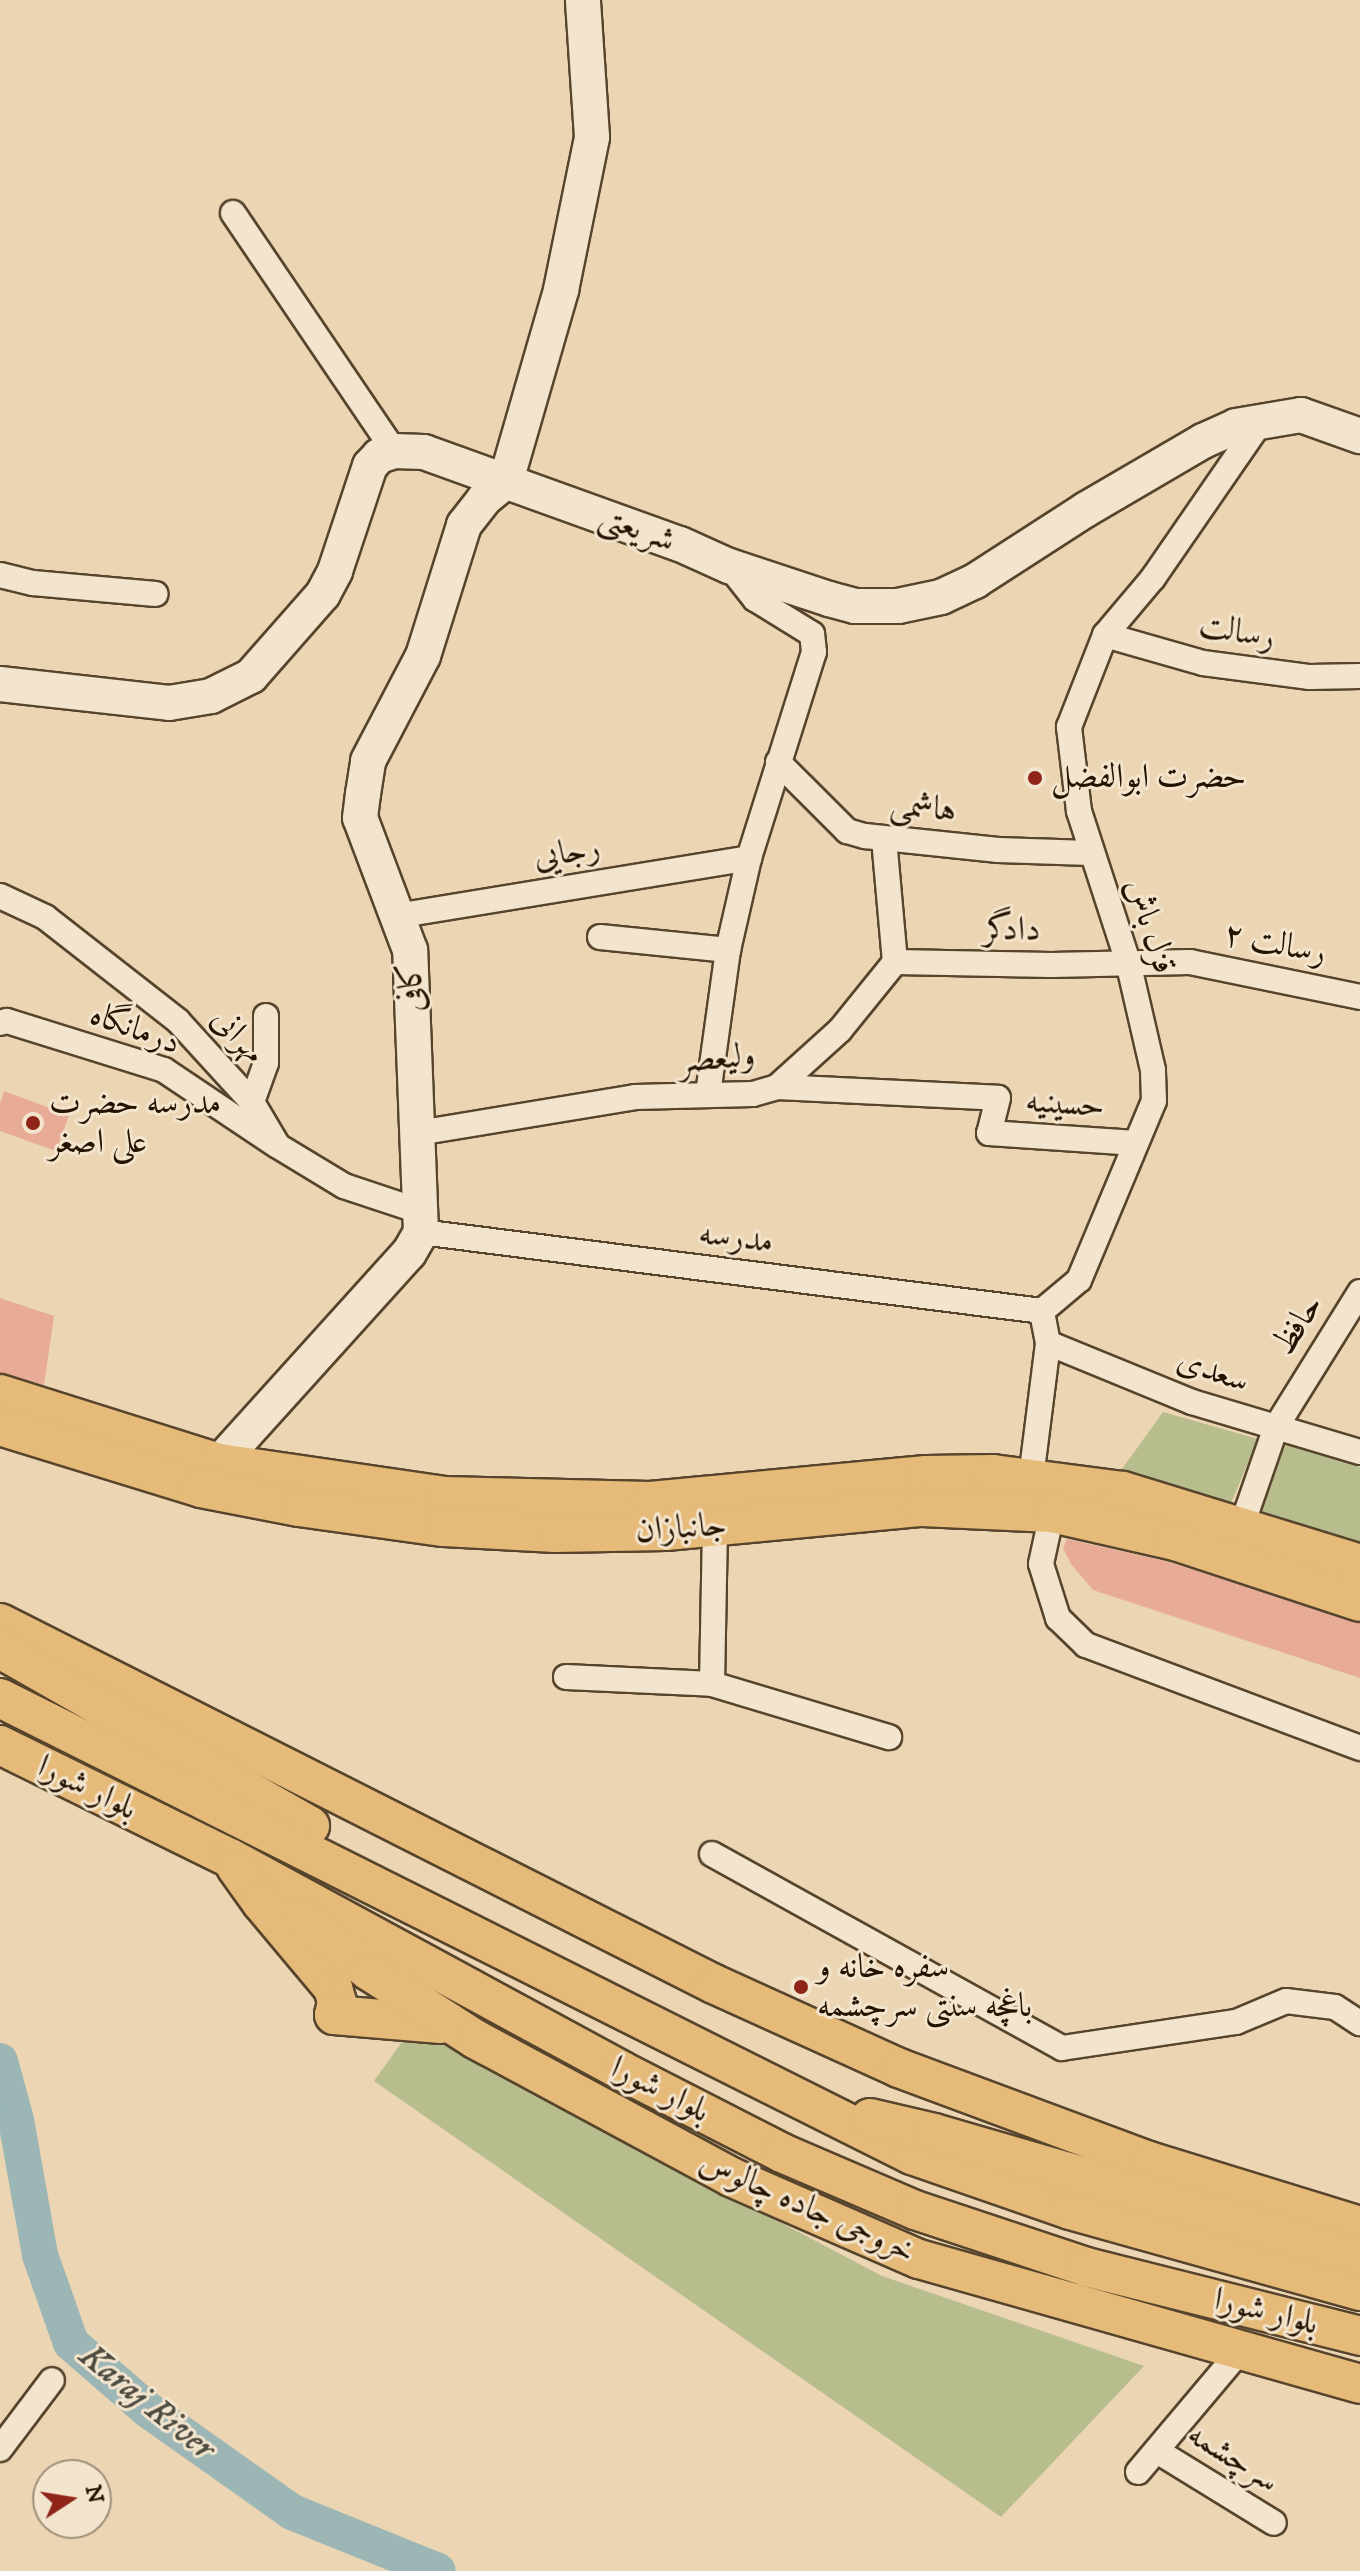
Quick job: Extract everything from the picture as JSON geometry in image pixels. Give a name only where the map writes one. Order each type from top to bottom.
[{"type":"main road","name":"جانبازان","points":[[0,1394],[210,1476],[299,1507],[444,1527],[555,1533],[715,1526],[922,1507],[1052,1513],[1347,1579]]},
{"type":"main road","name":"جانبازان","points":[[0,1426],[210,1476],[444,1496],[650,1501],[926,1475],[1031,1478],[1123,1491],[1241,1528],[1347,1579]]},
{"type":"main road","points":[[0,1623],[714,1984],[899,2068],[1149,2161],[1360,2226]]},
{"type":"main road","points":[[0,1649],[395,1875],[565,1982]]},
{"type":"main road","name":"بلوار شورا","points":[[0,1698],[912,2155],[1070,2210],[1360,2291]]},
{"type":"main road","name":"بلوار شورا","points":[[0,1745],[230,1858],[622,2071],[782,2153],[915,2210],[1086,2267],[1360,2336]]},
{"type":"main road","points":[[230,1858],[261,1902],[333,1988],[337,2002],[334,2015],[454,2025]]},
{"type":"main road","name":"خروجی جاده چالوس","points":[[230,1858],[369,1971],[454,2025],[731,2177],[919,2259],[1360,2384]]},
{"type":"main road","points":[[816,2106],[934,2133],[1360,2257]]},
{"type":"street","points":[[506,481],[561,290],[592,137],[583,0]]},
{"type":"street","points":[[0,684],[169,703],[211,696],[251,676],[323,594],[335,571],[370,466],[379,456],[394,451],[233,213]]},
{"type":"street","name":"شریعتی","points":[[394,451],[424,452],[680,544],[729,566],[855,606],[918,603],[975,581],[1061,524],[1203,441],[1236,426],[1301,415],[1360,436]]},
{"type":"street","name":"قزل باش","points":[[1042,1311],[1079,1280],[1154,1101],[1153,1070],[1128,962],[1090,853],[1075,789],[1069,727],[1105,635],[1153,578],[1262,420]]},
{"type":"street","name":"کافی","points":[[422,1222],[410,950],[360,818],[368,761],[423,656],[464,525],[484,499],[506,481]]},
{"type":"street","points":[[708,1094],[728,950],[749,858],[811,665],[812,634],[755,599],[729,566]]},
{"type":"street","points":[[0,575],[33,583],[156,594]]},
{"type":"street","name":"رسالت","points":[[1105,635],[1203,663],[1310,677],[1360,676]]},
{"type":"street","name":"هاشمی","points":[[778,762],[847,831],[884,839],[1090,853]]},
{"type":"street","points":[[884,839],[895,962]]},
{"type":"street","name":"رجایی","points":[[396,916],[749,858]]},
{"type":"street","name":"مهرانی","points":[[0,896],[45,917],[148,994],[196,1037],[252,1102],[278,1146],[344,1186],[422,1222]]},
{"type":"street","points":[[600,937],[728,950]]},
{"type":"street","name":"دادگر","points":[[895,962],[1128,962]]},
{"type":"street","name":"ولیعصر","points":[[418,1133],[635,1097],[694,1098],[708,1094],[753,1094],[777,1087],[840,1030],[895,962]]},
{"type":"street","name":"رسالت ۲","points":[[1128,962],[1190,962],[1360,997]]},
{"type":"street","points":[[252,1102],[266,1063],[266,1016]]},
{"type":"street","name":"درمانگاه","points":[[0,1023],[7,1021],[164,1070],[278,1146]]},
{"type":"street","name":"حسینیه","points":[[777,1087],[998,1098],[989,1133],[1136,1143]]},
{"type":"street","points":[[210,1476],[409,1253],[422,1222]]},
{"type":"street","name":"مدرسه","points":[[422,1222],[1042,1311]]},
{"type":"street","name":"حافظ","points":[[1241,1528],[1276,1427],[1360,1292]]},
{"type":"street","points":[[1031,1478],[1048,1343],[1042,1311]]},
{"type":"street","name":"سعدی","points":[[1048,1343],[1192,1402],[1360,1452]]},
{"type":"street","points":[[1052,1513],[1041,1564],[1058,1618],[1086,1645],[1360,1748]]},
{"type":"street","points":[[712,1684],[715,1526]]},
{"type":"street","points":[[566,1677],[712,1684],[889,1737]]},
{"type":"street","points":[[712,1854],[1062,2048],[1236,2022],[1286,2001],[1335,2007],[1360,2023]]},
{"type":"street","points":[[1138,2472],[1239,2352]]},
{"type":"street","points":[[0,2449],[52,2380]]},
{"type":"street","name":"سرچشمه","points":[[1157,2451],[1274,2523]]},
{"type":"green space","points":[[1163,1412],[1258,1439],[1228,1510],[1117,1476]]},
{"type":"green space","points":[[1283,1443],[1360,1467],[1360,1554],[1255,1524]]},
{"type":"green space","points":[[412,2028],[882,2276],[1144,2366],[1001,2517],[374,2081]]},
{"type":"building","name":"مدرسه حضرت علی اصغر","points":[[4,1091],[69,1115],[56,1151],[0,1131],[0,1104]]},
{"type":"building","points":[[0,1298],[54,1316],[44,1385],[0,1373]]},
{"type":"building","points":[[1067,1539],[1169,1562],[1360,1623],[1360,1678],[1093,1590],[1071,1564],[1063,1548]]},
{"type":"waterway","name":"Karaj River","points":[[0,2061],[16,2120],[40,2255],[71,2343],[148,2410],[292,2512],[438,2571]]},
{"type":"place","name":"حضرت ابوالفضل","points":[[1035,778]]},
{"type":"place","name":"مدرسه حضرت علی اصغر","points":[[33,1123]]},
{"type":"place","name":"سفره خانه و باغچه سنتی سرچشمه","points":[[801,1987]]}]
